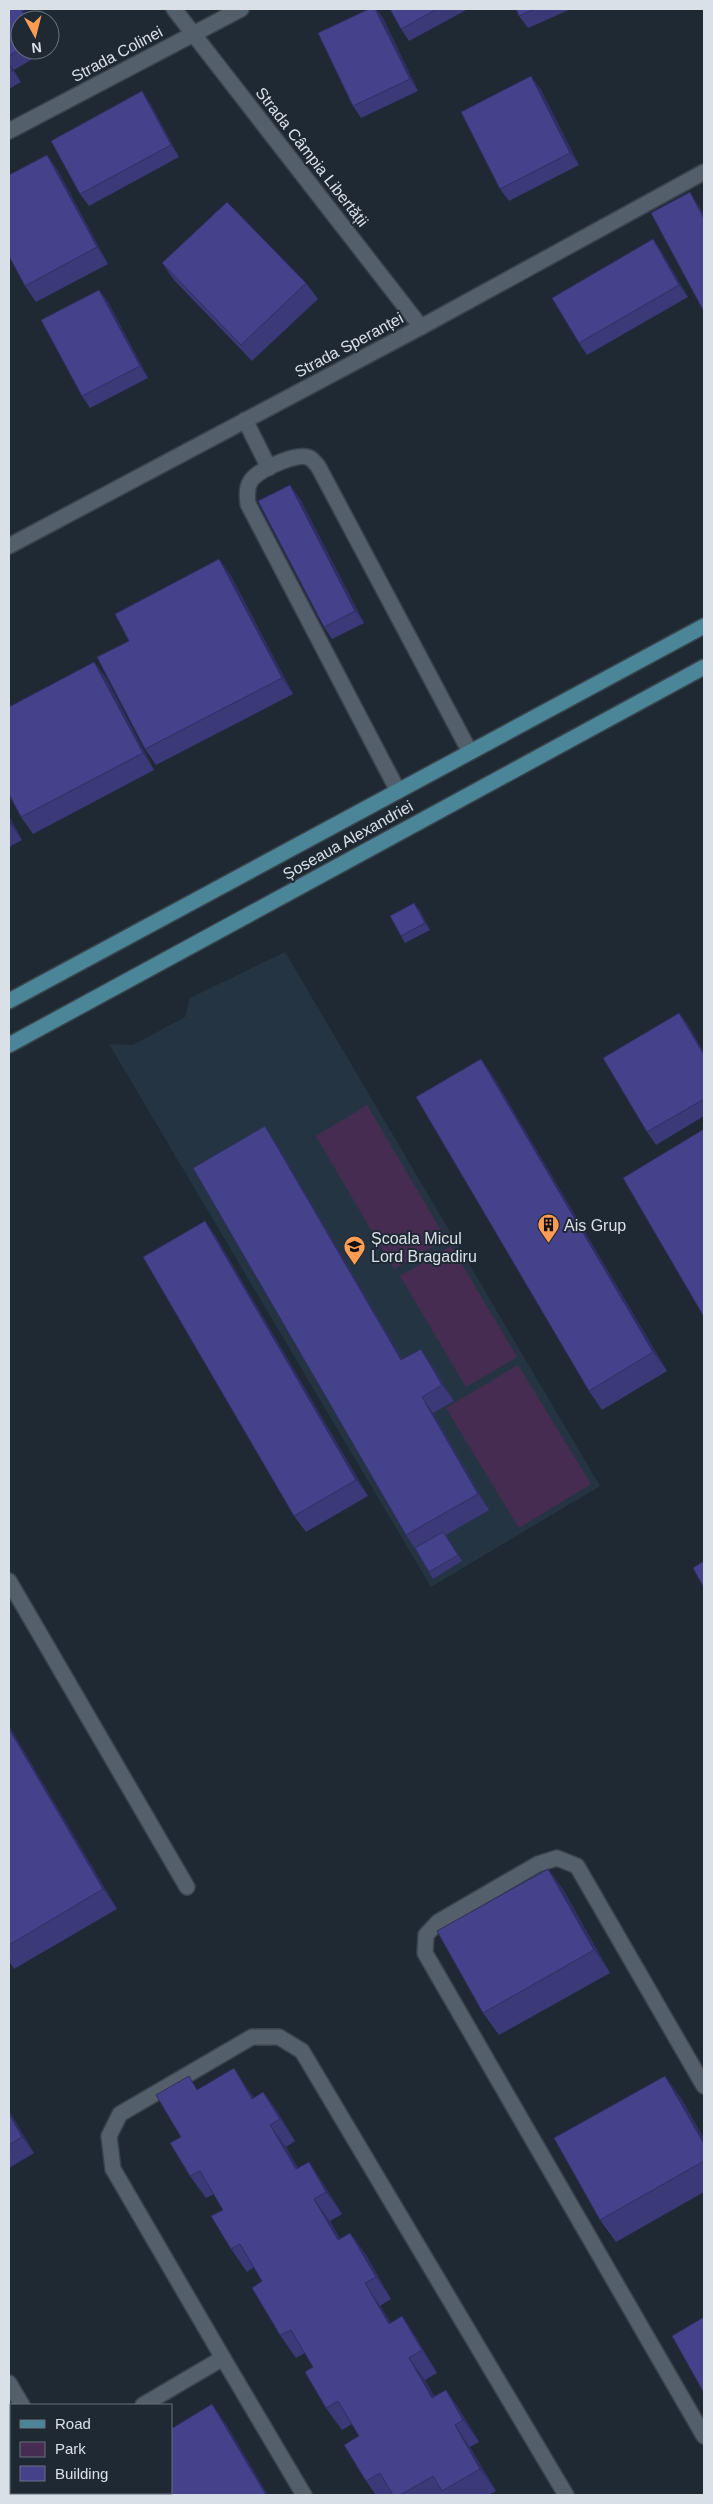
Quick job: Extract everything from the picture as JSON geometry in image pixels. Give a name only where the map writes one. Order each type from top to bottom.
[{"type":"main road","name":"Șoseaua Alexandriei","points":[[9,1001],[704,626]]},
{"type":"main road","name":"Șoseaua Alexandriei","points":[[9,1045],[704,667]]},
{"type":"street","name":"Strada Câmpia Libertății","points":[[174,9],[421,327]]},
{"type":"street","name":"Strada Colinei","points":[[9,131],[241,9]]},
{"type":"street","name":"Strada Speranței","points":[[9,546],[421,327],[704,172]]},
{"type":"street","points":[[245,420],[269,468]]},
{"type":"street","points":[[398,791],[248,504],[247,491],[252,479],[269,468],[296,456],[309,458],[318,466],[470,752]]},
{"type":"street","points":[[9,1582],[187,1887]]},
{"type":"street","points":[[704,2086],[577,1866],[558,1858],[538,1864],[438,1922],[426,1935],[425,1953],[704,2436]]},
{"type":"street","points":[[304,2495],[113,2169],[109,2136],[120,2114],[252,2037],[279,2037],[302,2051],[566,2495]]},
{"type":"street","points":[[145,2404],[223,2358]]},
{"type":"street","points":[[9,2382],[21,2404]]},
{"type":"shaded area","name":"Școala Micul Lord Bragadiru","points":[[285,952],[600,1486],[431,1587],[109,1044],[133,1045],[185,1017],[190,998]]},
{"type":"green space","points":[[367,1105],[446,1239],[394,1269],[316,1136]]},
{"type":"green space","points":[[451,1246],[517,1357],[466,1387],[400,1276]]},
{"type":"green space","points":[[518,1365],[591,1484],[519,1528],[446,1408]]},
{"type":"building","points":[[9,9],[21,9],[10,10],[9,56]]},
{"type":"building","points":[[369,9],[375,9],[410,79],[353,106],[318,33]]},
{"type":"building","points":[[390,9],[437,9],[401,29]]},
{"type":"building","points":[[516,9],[535,9],[519,16]]},
{"type":"building","points":[[531,76],[570,153],[500,189],[461,112]]},
{"type":"building","points":[[142,91],[171,145],[80,194],[51,141]]},
{"type":"building","points":[[47,155],[97,247],[25,286],[9,256],[9,175]]},
{"type":"building","points":[[690,192],[704,219],[704,312],[651,213]]},
{"type":"building","points":[[227,202],[306,283],[241,345],[162,263]]},
{"type":"building","points":[[653,239],[679,285],[579,343],[552,298]]},
{"type":"building","points":[[99,290],[140,366],[82,396],[41,320]]},
{"type":"building","points":[[290,485],[355,611],[324,627],[258,501]]},
{"type":"building","points":[[219,559],[282,678],[145,749],[97,657],[129,641],[115,614]]},
{"type":"building","points":[[94,662],[143,753],[21,817],[9,794],[9,707]]},
{"type":"building","points":[[414,903],[425,923],[401,936],[390,916]]},
{"type":"building","points":[[679,1013],[704,1055],[704,1099],[647,1132],[603,1058]]},
{"type":"building","name":"Ais Grup","points":[[481,1059],[653,1352],[589,1391],[416,1097]]},
{"type":"building","points":[[265,1126],[401,1360],[421,1349],[442,1385],[422,1397],[478,1494],[406,1535],[193,1168]]},
{"type":"building","points":[[704,1129],[704,1317],[623,1178]]},
{"type":"building","points":[[205,1221],[356,1480],[294,1516],[143,1257]]},
{"type":"building","points":[[443,1532],[458,1555],[429,1572],[415,1548]]},
{"type":"building","points":[[704,1561],[704,1588],[693,1568]]},
{"type":"building","points":[[9,1729],[103,1889],[9,1945]]},
{"type":"building","points":[[548,1869],[594,1950],[483,2013],[437,1931]]},
{"type":"building","points":[[234,2068],[252,2099],[263,2092],[280,2119],[270,2125],[296,2169],[309,2162],[326,2192],[314,2199],[338,2240],[350,2233],[376,2277],[365,2283],[389,2324],[402,2316],[422,2350],[409,2358],[432,2398],[446,2390],[463,2420],[455,2425],[480,2469],[442,2491],[433,2476],[400,2495],[393,2495],[380,2473],[366,2481],[344,2445],[359,2436],[338,2401],[326,2408],[305,2372],[313,2367],[291,2330],[280,2335],[252,2288],[262,2281],[240,2244],[231,2249],[211,2216],[223,2210],[200,2171],[190,2176],[170,2143],[181,2137],[156,2095],[189,2076],[197,2090]]},
{"type":"building","points":[[665,2076],[704,2144],[704,2161],[600,2220],[554,2138]]},
{"type":"building","points":[[9,2114],[22,2137],[9,2145]]},
{"type":"building","points":[[704,2317],[704,2393],[672,2336]]},
{"type":"building","points":[[212,2404],[266,2495],[148,2495],[172,2494],[172,2428]]},
{"type":"place","name":"Ais Grup","points":[[548,1244]]},
{"type":"place","name":"Școala Micul Lord Bragadiru","points":[[355,1266]]}]
